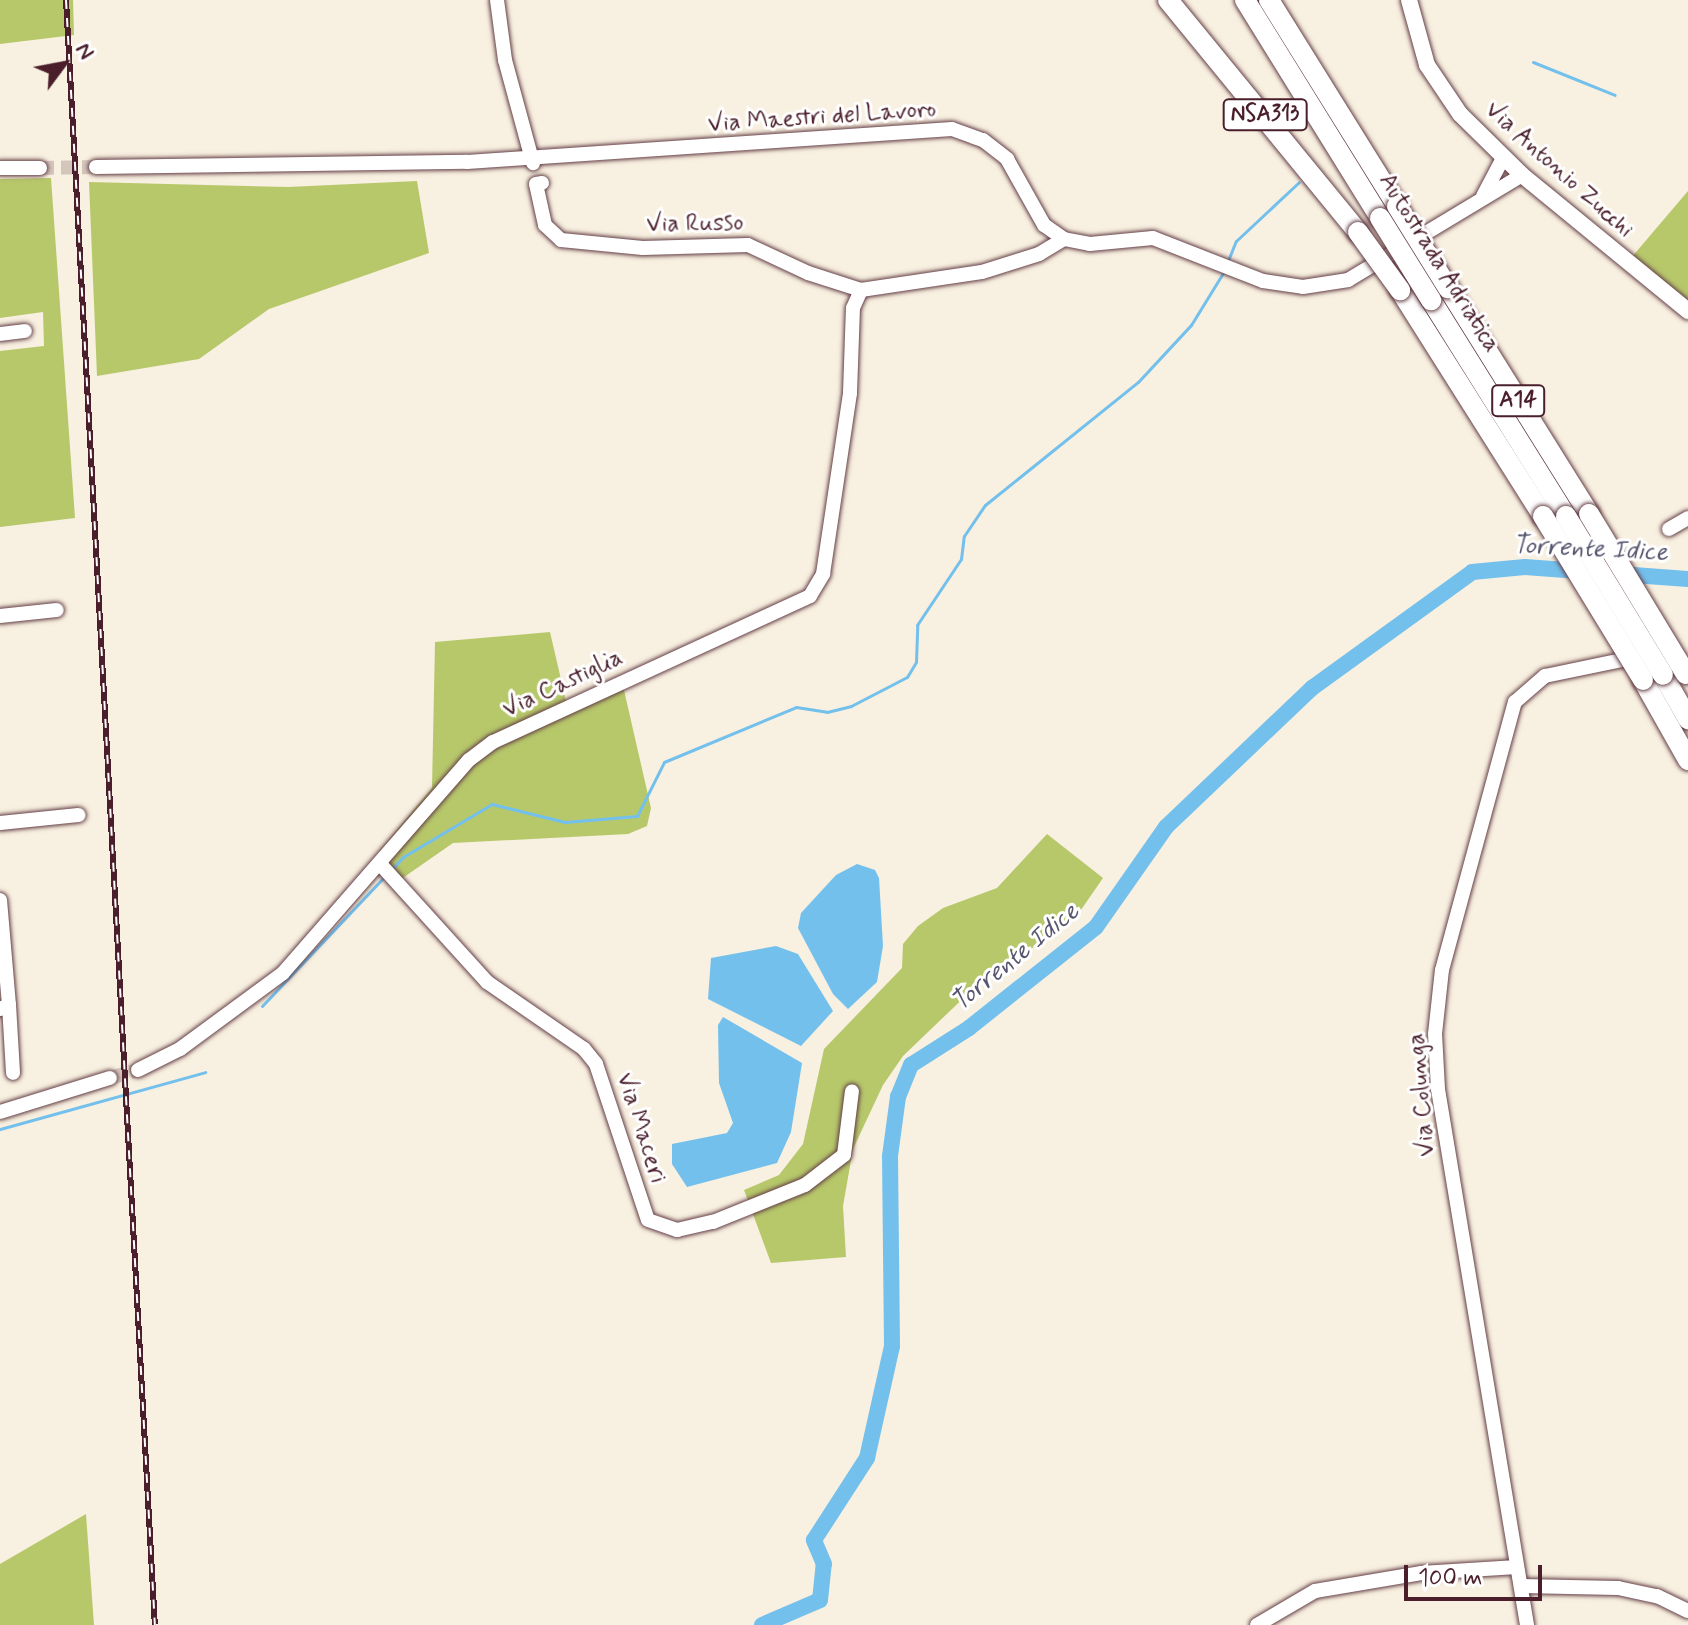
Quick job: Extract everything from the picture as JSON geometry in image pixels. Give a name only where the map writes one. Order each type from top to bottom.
[{"type":"highway","name":"NSA313","points":[[1168,0],[1358,232],[1400,290],[1543,516],[1653,677],[1688,760]]},
{"type":"highway","name":"Autostrada Adriatica","points":[[1245,0],[1589,514],[1687,676]]},
{"type":"highway","name":"Autostrada Adriatica","points":[[1269,0],[1389,212]]},
{"type":"highway","name":"Autostrada Adriatica","points":[[1440,294],[1653,677],[1688,719]]},
{"type":"main road","name":"Via Antonio Zucchi","points":[[1409,0],[1417,38],[1435,81],[1503,158],[1688,311]]},
{"type":"street","points":[[497,0],[505,60],[532,161]]},
{"type":"street","name":"Via Maestri del Lavoro","points":[[96,167],[532,161],[952,129],[983,140],[1007,159],[1049,231]]},
{"type":"street","points":[[1480,200],[1503,158]]},
{"type":"street","points":[[0,168],[40,168]]},
{"type":"street","points":[[1032,257],[1049,231],[1064,239],[1090,244],[1143,236],[1263,281],[1315,287],[1371,268],[1522,175]]},
{"type":"street","name":"Via Russo","points":[[542,183],[536,184],[545,225],[561,240],[643,248],[748,245],[808,273],[861,290],[953,278],[1032,257],[1064,239]]},
{"type":"street","name":"Via Castiglia","points":[[138,1070],[180,1049],[283,973],[386,870],[469,760],[493,742],[797,606],[817,588],[850,393],[854,301],[861,290]]},
{"type":"street","points":[[0,334],[25,331]]},
{"type":"street","points":[[1669,529],[1688,518]]},
{"type":"street","points":[[0,616],[57,610]]},
{"type":"street","name":"Via Colunga","points":[[1527,1625],[1438,1089],[1435,1034],[1442,970],[1515,702],[1530,686],[1557,673],[1688,646]]},
{"type":"street","points":[[0,823],[79,815]]},
{"type":"street","name":"Via Maceri","points":[[386,870],[487,982],[584,1049],[596,1064],[648,1220],[677,1230],[701,1225],[805,1185],[844,1155],[852,1091]]},
{"type":"street","points":[[0,900],[5,1007],[13,1073]]},
{"type":"street","points":[[0,1112],[110,1078]]},
{"type":"street","points":[[1257,1625],[1315,1591],[1421,1573],[1517,1567]]},
{"type":"street","points":[[1521,1586],[1618,1588],[1657,1596],[1688,1611]]},
{"type":"green space","points":[[0,0],[73,0],[74,35],[0,44]]},
{"type":"green space","points":[[51,178],[75,518],[0,527],[0,351],[44,346],[43,312],[0,318],[0,179]]},
{"type":"green space","points":[[417,181],[429,253],[269,309],[199,359],[97,376],[89,182],[288,187]]},
{"type":"green space","points":[[1688,191],[1688,303],[1631,258]]},
{"type":"green space","points":[[550,632],[566,701],[621,677],[651,808],[647,826],[628,834],[453,843],[397,882],[383,869],[380,850],[432,788],[435,642]]},
{"type":"green space","points":[[1047,834],[1103,878],[1074,920],[976,986],[903,1056],[883,1085],[853,1149],[843,1206],[846,1257],[771,1263],[744,1190],[779,1175],[803,1144],[824,1049],[902,968],[903,944],[918,926],[943,908],[997,888]]},
{"type":"green space","points":[[86,1514],[94,1625],[0,1625],[0,1564]]},
{"type":"water","points":[[857,864],[875,870],[879,878],[883,946],[877,982],[848,1009],[833,994],[798,928],[801,913],[836,875]]},
{"type":"water","points":[[776,946],[798,954],[833,1011],[801,1046],[708,999],[711,958]]},
{"type":"water","points":[[723,1017],[802,1063],[791,1132],[777,1163],[687,1187],[672,1164],[672,1144],[727,1133],[733,1123],[719,1083],[718,1025]]},
{"type":"waterway","points":[[1533,62],[1615,95]]},
{"type":"waterway","points":[[1229,258],[1236,241],[1299,182]]},
{"type":"waterway","points":[[391,870],[403,857],[492,804],[565,822],[637,816],[664,762],[796,707],[827,712],[851,706],[907,677],[916,662],[917,625],[961,559],[964,536],[985,505],[1138,382],[1191,325],[1223,273]]},
{"type":"waterway","name":"Torrente Idice","points":[[762,1625],[820,1600],[824,1564],[814,1540],[867,1458],[892,1346],[890,1156],[898,1097],[911,1065],[969,1028],[1096,927],[1166,827],[1312,688],[1472,572],[1525,567],[1688,579]]},
{"type":"waterway","points":[[262,1006],[386,875]]},
{"type":"waterway","points":[[0,1129],[205,1072]]},
{"type":"tunnel","points":[[40,168],[96,167]]},
{"type":"tunnel","points":[[110,1078],[138,1070]]},
{"type":"railway","points":[[66,0],[155,1625]]}]
